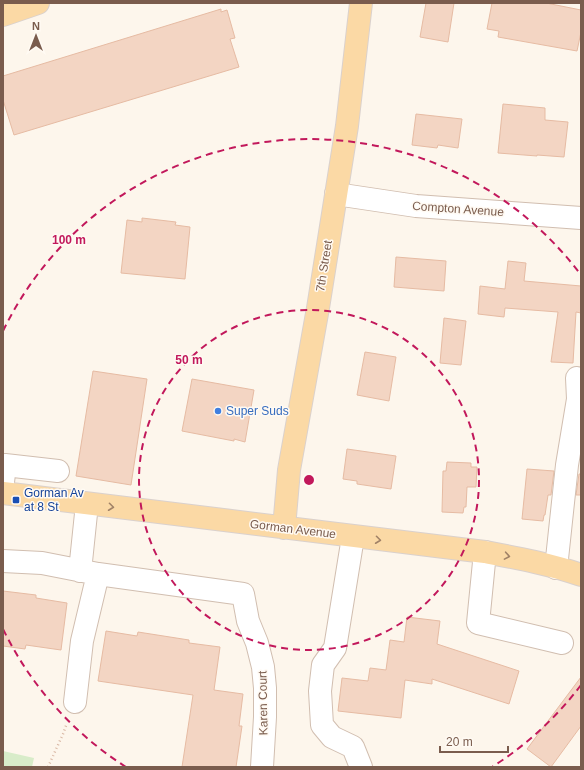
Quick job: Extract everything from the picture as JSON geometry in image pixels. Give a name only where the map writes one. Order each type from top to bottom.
[{"type":"main road","points":[[3,15],[38,3]]},
{"type":"main road","name":"7th Street","points":[[284,528],[289,470],[318,308],[347,126],[361,3]]},
{"type":"main road","name":"Gorman Avenue","points":[[3,493],[485,552],[526,560],[581,575]]},
{"type":"street","name":"Compton Avenue","points":[[336,194],[416,206],[581,218]]},
{"type":"street","points":[[556,568],[567,466],[578,399],[577,378]]},
{"type":"street","points":[[3,482],[6,465],[58,471]]},
{"type":"street","points":[[75,702],[89,572],[87,504]]},
{"type":"street","points":[[353,536],[335,648],[323,665],[320,691],[322,725],[332,737],[353,747],[361,767]]},
{"type":"street","points":[[485,552],[478,623],[562,643]]},
{"type":"street","points":[[3,561],[42,563],[89,572]]},
{"type":"street","name":"Karen Court","points":[[89,572],[243,594],[248,621],[257,643],[263,666],[265,717],[262,767]]},
{"type":"path","points":[[48,767],[75,702]]},
{"type":"green space","points":[[3,751],[34,758],[32,767],[3,767]]},
{"type":"building","points":[[426,3],[454,3],[448,42],[420,37]]},
{"type":"building","points":[[492,3],[546,3],[581,10],[581,32],[577,51],[498,37],[499,31],[487,29]]},
{"type":"building","points":[[221,9],[221,12],[227,10],[235,38],[230,39],[239,67],[14,135],[3,100],[3,76]]},
{"type":"building","points":[[503,104],[545,108],[545,120],[568,122],[564,157],[498,153]]},
{"type":"building","points":[[416,114],[462,119],[458,148],[438,145],[437,148],[412,145]]},
{"type":"building","points":[[142,218],[176,222],[175,225],[190,227],[185,279],[121,273],[127,220],[142,222]]},
{"type":"building","points":[[396,257],[446,261],[444,291],[394,287]]},
{"type":"building","points":[[508,261],[526,263],[524,281],[581,286],[581,313],[576,312],[573,363],[551,362],[558,312],[505,308],[504,317],[478,314],[480,286],[505,289]]},
{"type":"building","points":[[444,318],[466,321],[461,365],[440,363]]},
{"type":"building","points":[[365,352],[396,357],[389,401],[357,395]]},
{"type":"building","points":[[93,371],[147,379],[131,485],[76,476]]},
{"type":"building","name":"Super Suds","points":[[192,379],[254,390],[245,442],[182,431]]},
{"type":"building","points":[[347,449],[396,456],[391,489],[357,484],[357,481],[343,479]]},
{"type":"building","points":[[447,462],[471,463],[471,467],[477,467],[476,487],[467,487],[466,507],[464,507],[463,513],[442,512],[443,471],[446,471]]},
{"type":"building","points":[[527,469],[554,471],[551,495],[548,495],[543,521],[522,519]]},
{"type":"building","points":[[579,474],[581,474],[581,495],[576,495]]},
{"type":"building","points":[[3,591],[36,595],[36,598],[67,603],[61,650],[26,645],[25,649],[3,646]]},
{"type":"building","points":[[407,617],[440,621],[437,644],[519,671],[509,704],[432,679],[432,684],[405,680],[401,718],[338,711],[342,678],[368,681],[370,668],[386,670],[390,640],[404,642]]},
{"type":"building","points":[[106,631],[137,636],[138,632],[189,640],[189,643],[220,647],[214,690],[243,694],[239,726],[242,726],[236,767],[182,767],[193,695],[98,681]]},
{"type":"building","points":[[581,677],[581,726],[551,767],[527,749]]},
{"type":"place","name":"Super Suds","points":[[218,411]]},
{"type":"place","name":"Gorman Av at 8 St","points":[[16,500]]}]
